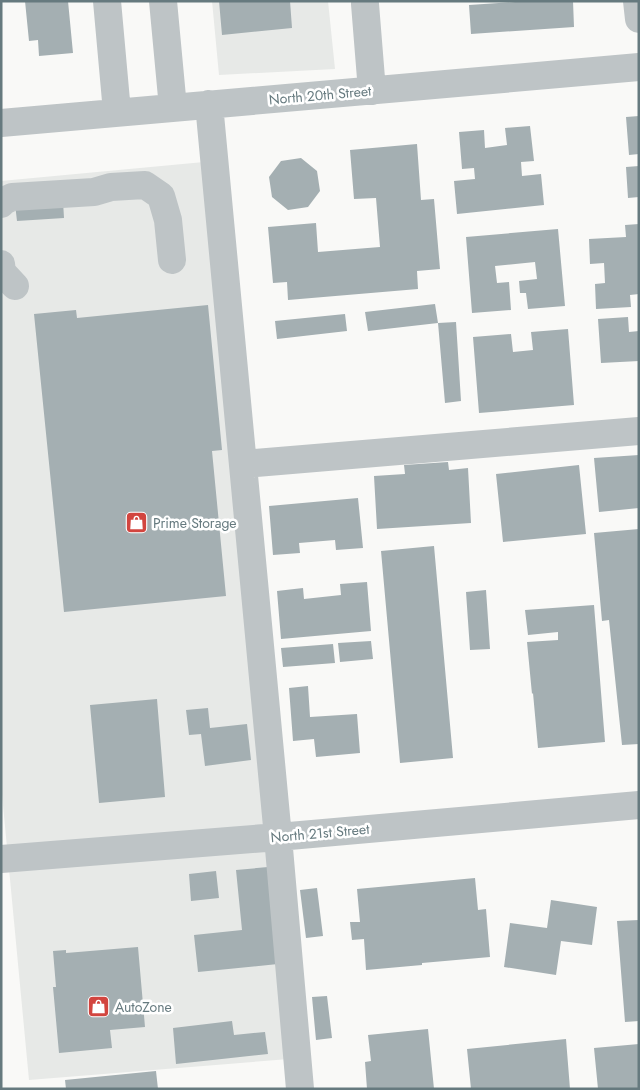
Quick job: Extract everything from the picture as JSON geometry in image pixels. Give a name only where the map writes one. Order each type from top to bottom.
[{"type":"street","points":[[107,1],[117,112]]},
{"type":"street","points":[[163,1],[173,108]]},
{"type":"street","points":[[637,1],[639,19]]},
{"type":"street","points":[[365,4],[372,91]]},
{"type":"street","name":"North 20th Street","points":[[1,123],[639,67]]},
{"type":"street","points":[[209,104],[300,1089]]},
{"type":"street","points":[[1,204],[12,197],[94,192],[111,187],[144,185],[161,196],[168,220],[172,260]]},
{"type":"street","points":[[243,464],[639,431]]},
{"type":"street","name":"North 21st Street","points":[[1,859],[639,805]]},
{"type":"shaded area","points":[[212,1],[328,1],[335,69],[219,75]]},
{"type":"shaded area","points":[[204,162],[289,1059],[29,1080],[1,784],[1,181]]},
{"type":"building","points":[[25,1],[68,1],[73,53],[39,56],[38,40],[29,41]]},
{"type":"building","points":[[219,1],[290,1],[292,28],[222,35]]},
{"type":"building","points":[[530,1],[573,1],[574,27],[471,34],[469,5]]},
{"type":"building","points":[[639,116],[639,154],[629,155],[626,117]]},
{"type":"building","points":[[530,126],[534,161],[521,162],[522,176],[541,174],[544,205],[457,214],[454,181],[475,179],[474,168],[462,169],[459,132],[484,130],[485,148],[507,145],[505,128]]},
{"type":"building","points":[[417,144],[421,200],[434,199],[440,269],[417,271],[418,289],[288,300],[287,282],[273,283],[268,227],[316,223],[318,252],[380,247],[376,198],[354,199],[350,150]]},
{"type":"building","points":[[301,158],[317,171],[320,191],[308,207],[288,210],[272,197],[269,177],[281,161]]},
{"type":"building","points":[[639,166],[639,197],[628,198],[626,167]]},
{"type":"building","points":[[63,201],[64,218],[17,221],[15,204]]},
{"type":"building","points":[[639,224],[639,294],[630,295],[631,307],[596,309],[595,284],[605,283],[604,263],[590,264],[589,239],[626,237],[625,225]]},
{"type":"building","points":[[558,229],[565,306],[528,309],[526,293],[520,293],[519,281],[537,279],[535,262],[495,266],[497,283],[509,282],[511,310],[472,313],[466,237]]},
{"type":"building","points":[[435,304],[438,323],[368,331],[365,312]]},
{"type":"building","name":"Prime Storage","points":[[208,305],[222,450],[212,451],[226,596],[64,612],[34,314],[76,310],[77,318]]},
{"type":"building","points":[[345,314],[347,331],[277,339],[275,321]]},
{"type":"building","points":[[628,317],[629,332],[639,331],[639,361],[601,363],[598,319]]},
{"type":"building","points":[[456,322],[461,401],[445,403],[438,323]]},
{"type":"building","points":[[568,329],[574,405],[479,413],[473,337],[511,334],[513,352],[533,350],[531,332]]},
{"type":"building","points":[[639,455],[639,508],[599,512],[594,458]]},
{"type":"building","points":[[448,462],[449,470],[468,468],[471,523],[377,529],[374,476],[405,474],[404,465]]},
{"type":"building","points":[[579,465],[586,534],[503,542],[496,474]]},
{"type":"building","points":[[358,498],[363,548],[336,550],[335,540],[299,543],[300,553],[273,555],[269,506]]},
{"type":"building","points":[[639,529],[639,744],[622,745],[609,620],[602,621],[594,533]]},
{"type":"building","points":[[434,546],[453,758],[400,763],[381,551]]},
{"type":"building","points":[[367,582],[371,631],[281,639],[277,591],[303,588],[304,599],[341,595],[340,584]]},
{"type":"building","points":[[486,590],[490,649],[470,650],[466,592]]},
{"type":"building","points":[[594,605],[605,742],[538,748],[527,642],[558,640],[558,632],[528,635],[525,610]]},
{"type":"building","points":[[371,641],[373,659],[340,662],[338,643]]},
{"type":"building","points":[[333,644],[335,663],[283,667],[281,648]]},
{"type":"building","points":[[308,686],[310,717],[357,714],[360,753],[316,757],[314,739],[293,741],[289,688]]},
{"type":"building","points":[[157,699],[165,797],[99,803],[90,705]]},
{"type":"building","points":[[208,708],[210,728],[247,724],[251,760],[205,766],[201,734],[189,735],[186,710]]},
{"type":"building","points":[[268,867],[278,964],[198,972],[194,935],[242,930],[236,870]]},
{"type":"building","points":[[216,871],[219,898],[191,901],[189,874]]},
{"type":"building","points":[[475,878],[478,910],[486,909],[490,957],[366,970],[364,939],[352,940],[350,922],[360,922],[357,889]]},
{"type":"building","points":[[317,888],[323,936],[306,938],[300,890]]},
{"type":"building","points":[[551,900],[597,907],[592,945],[561,941],[556,975],[504,967],[510,923],[547,928]]},
{"type":"building","points":[[639,920],[639,1021],[625,1022],[617,921]]},
{"type":"building","name":"AutoZone","points":[[138,947],[145,1027],[110,1030],[112,1048],[59,1053],[53,987],[56,987],[53,951],[66,950],[66,953]]},
{"type":"building","points":[[327,996],[332,1038],[316,1040],[312,997]]},
{"type":"building","points":[[232,1021],[234,1035],[265,1032],[268,1054],[176,1064],[173,1028]]},
{"type":"building","points":[[428,1029],[434,1089],[367,1089],[365,1062],[371,1061],[368,1035]]},
{"type":"building","points":[[566,1039],[570,1089],[471,1089],[467,1049]]},
{"type":"building","points":[[639,1044],[639,1089],[598,1089],[594,1048]]},
{"type":"building","points":[[156,1071],[158,1089],[66,1089],[65,1080]]},
{"type":"place","name":"Prime Storage","points":[[137,523]]},
{"type":"place","name":"AutoZone","points":[[99,1007]]}]
